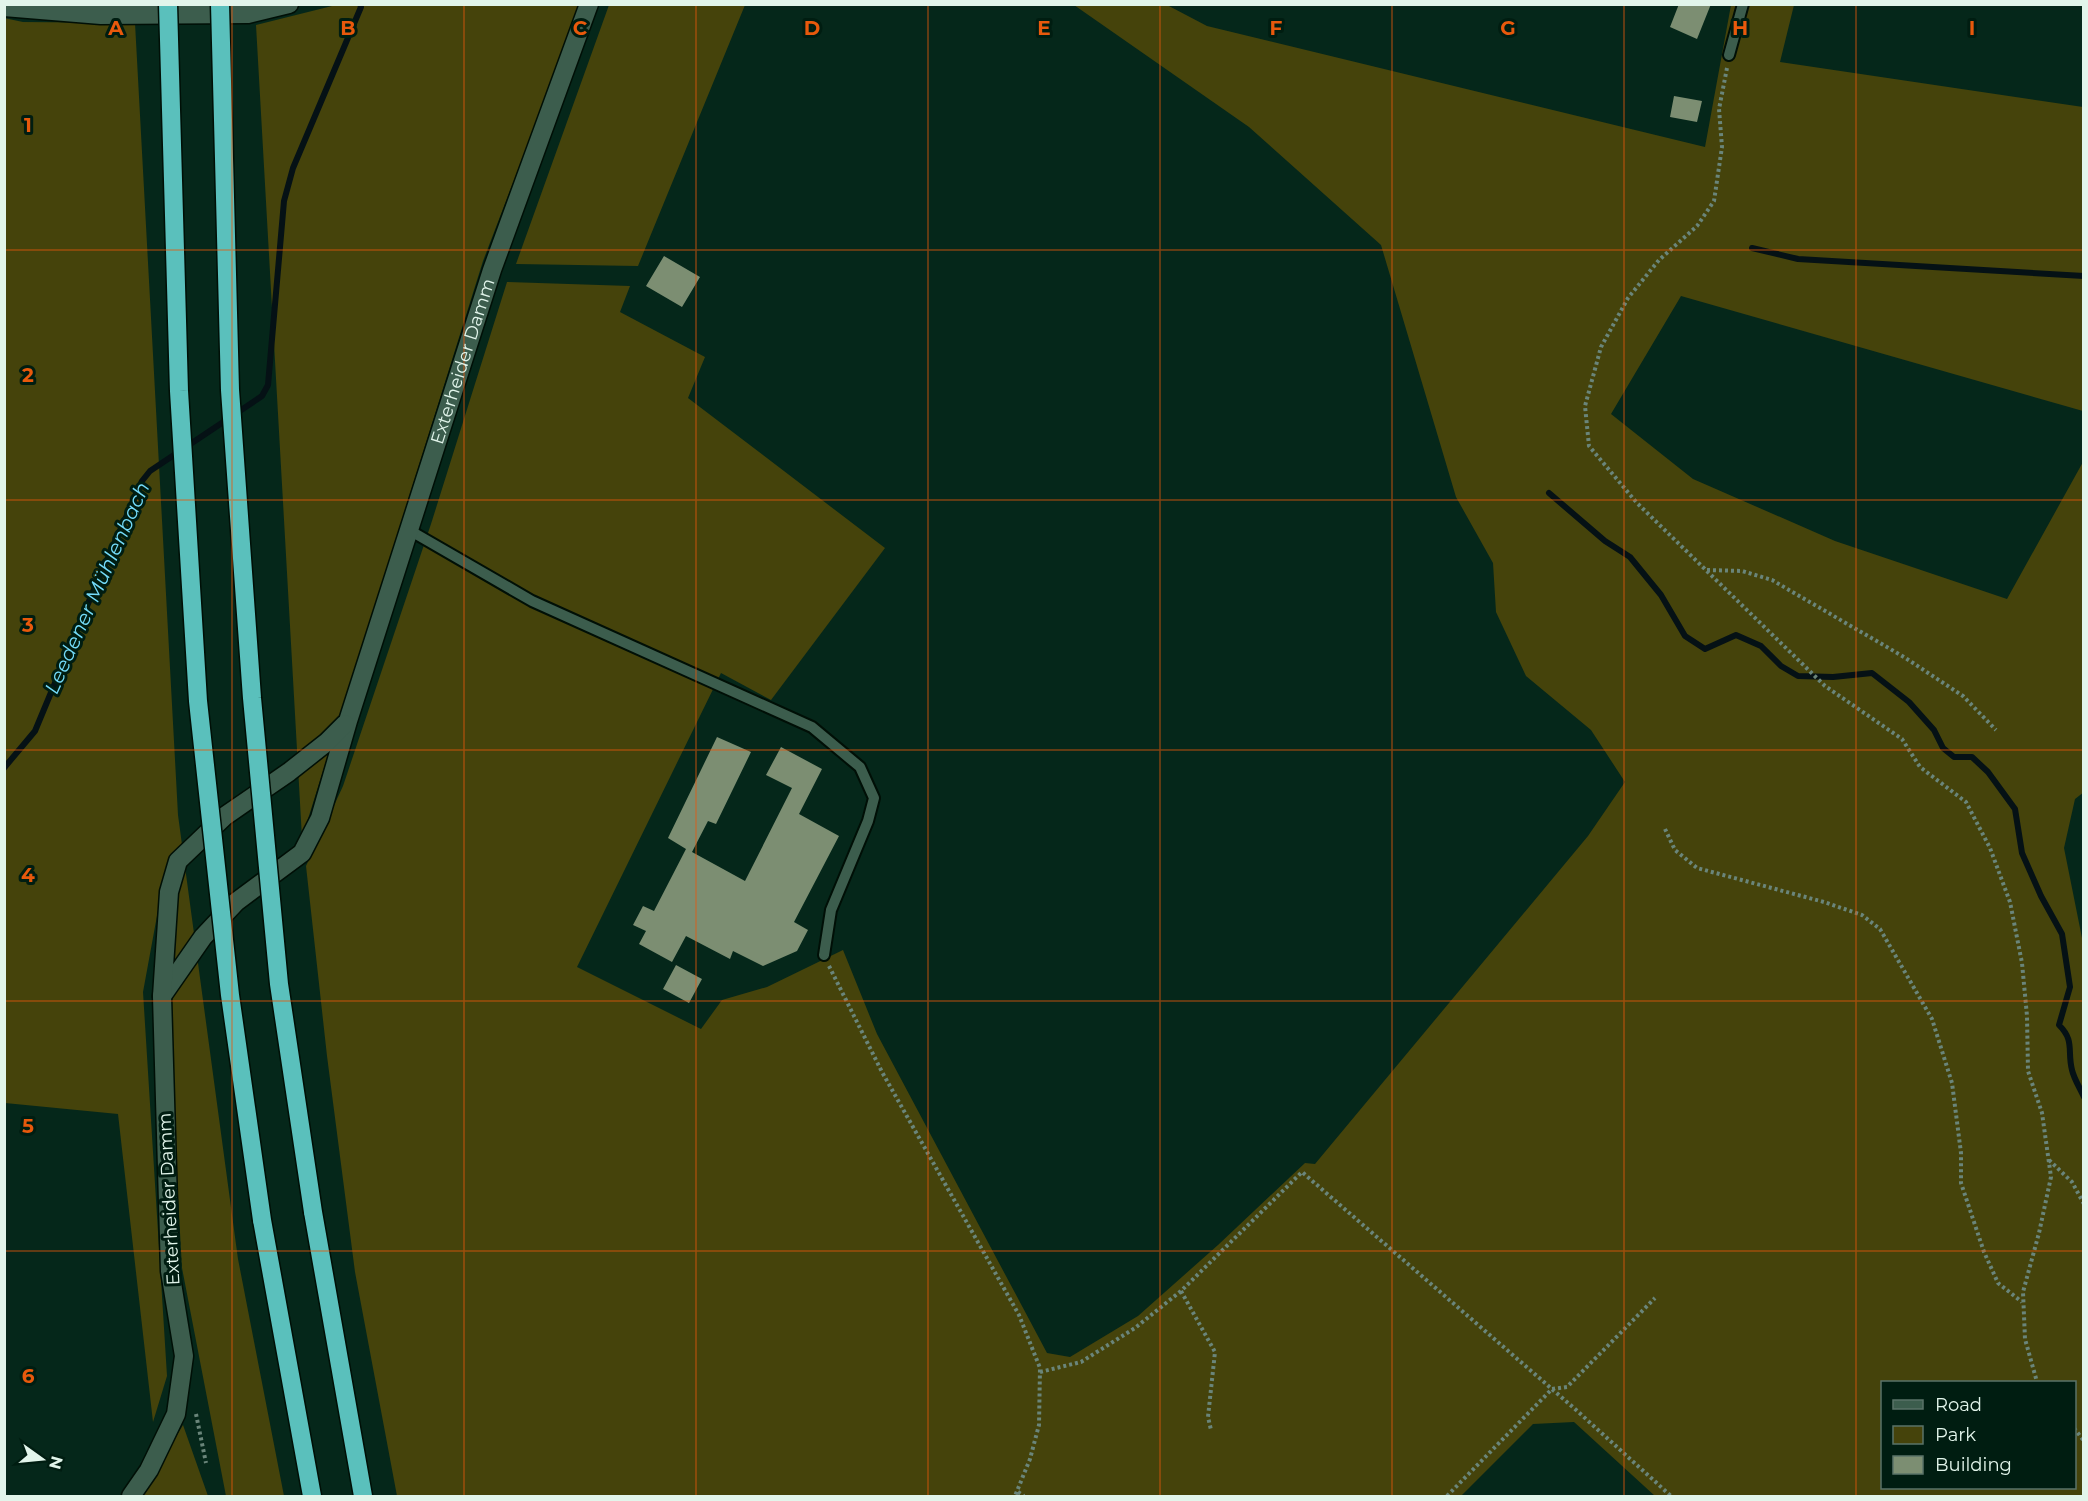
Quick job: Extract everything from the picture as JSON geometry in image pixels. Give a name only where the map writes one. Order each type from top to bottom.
[{"type":"highway","points":[[168,4],[179,391],[198,701],[230,995],[262,1220],[312,1497]]},
{"type":"highway","points":[[220,4],[230,390],[252,698],[279,984],[313,1212],[363,1497]]},
{"type":"street","points":[[4,7],[101,15],[248,14],[289,4]]},
{"type":"street","name":"Exterheider Damm","points":[[162,996],[203,937],[236,902],[302,853],[320,818],[348,721],[492,270],[589,4]]},
{"type":"street","name":"Exterheider Damm","points":[[131,1497],[149,1470],[176,1414],[184,1356],[170,1271],[162,996],[169,892],[178,861],[225,816],[312,754],[348,721]]},
{"type":"lane","points":[[1729,55],[1743,4]]},
{"type":"lane","points":[[409,530],[532,601],[812,728],[860,767],[874,798],[868,821],[831,910],[824,955]]},
{"type":"path","points":[[1729,55],[1719,109],[1722,147],[1714,201],[1697,226],[1659,260],[1628,298],[1601,347],[1585,406],[1589,446],[1637,503],[1825,686],[1902,739],[1920,767],[1966,802],[1990,848],[2010,902],[2022,963],[2028,1071],[2042,1113],[2051,1177],[2023,1292],[2025,1339],[2036,1381]]},
{"type":"path","points":[[1706,570],[1742,571],[1772,580],[1904,657],[1963,696],[1996,730]]},
{"type":"path","points":[[1665,829],[1675,850],[1697,868],[1824,902],[1862,915],[1880,929],[1932,1019],[1952,1083],[1961,1153],[1961,1183],[1984,1251],[1998,1283],[2023,1302]]},
{"type":"path","points":[[824,955],[882,1072],[1019,1315],[1040,1372],[1039,1425],[1030,1459],[1015,1497]]},
{"type":"path","points":[[2048,1160],[2072,1182],[2084,1204]]},
{"type":"path","points":[[1040,1372],[1082,1362],[1135,1328],[1181,1291],[1302,1172],[1552,1389],[1671,1497]]},
{"type":"path","points":[[1181,1291],[1215,1352],[1208,1417],[1211,1430]]},
{"type":"path","points":[[1447,1497],[1552,1389],[1568,1387],[1655,1298]]},
{"type":"path","points":[[1018,1492],[1024,1497]]},
{"type":"green space","points":[[336,5],[581,5],[483,261],[302,838],[256,25]]},
{"type":"green space","points":[[609,5],[745,5],[638,266],[516,264]]},
{"type":"green space","points":[[1074,5],[1167,5],[1207,26],[1705,147],[1731,5],[1794,5],[1780,62],[2083,107],[2083,411],[1681,296],[1611,414],[1693,479],[1835,541],[2007,599],[2083,462],[2084,792],[2075,799],[2064,848],[2084,948],[2083,1496],[1655,1496],[1574,1422],[1533,1424],[1461,1496],[397,1496],[355,1272],[327,1056],[306,866],[343,786],[431,524],[507,282],[630,286],[620,312],[705,357],[688,398],[885,548],[771,700],[721,673],[577,967],[701,1029],[722,1000],[767,987],[843,950],[877,1034],[1047,1353],[1070,1357],[1138,1316],[1305,1163],[1315,1164],[1588,836],[1625,782],[1591,730],[1526,676],[1496,612],[1493,563],[1456,497],[1381,245],[1249,127]]},
{"type":"green space","points":[[4,18],[23,22],[135,23],[178,815],[238,1259],[284,1496],[226,1496],[182,1268],[161,894],[143,992],[167,1376],[153,1422],[118,1114],[5,1103]]},
{"type":"green space","points":[[183,1425],[208,1496],[140,1496]]},
{"type":"building","points":[[1679,4],[1711,4],[1697,39],[1670,27]]},
{"type":"building","points":[[1674,96],[1702,101],[1697,122],[1670,117]]},
{"type":"building","points":[[664,256],[700,277],[682,307],[646,286]]},
{"type":"building","points":[[717,737],[751,752],[716,824],[708,821],[692,852],[745,881],[792,788],[766,775],[781,747],[822,769],[799,814],[839,836],[794,922],[808,930],[797,951],[763,966],[733,951],[730,959],[686,936],[672,962],[639,944],[646,931],[633,925],[643,906],[654,911],[686,849],[668,838]]},
{"type":"building","points":[[676,965],[702,979],[689,1003],[663,989]]},
{"type":"waterway","name":"Leedener Mühlenbach","points":[[4,768],[35,731],[142,481],[150,471],[262,396],[268,385],[284,201],[293,168],[361,7],[360,4]]},
{"type":"waterway","points":[[1752,248],[1798,259],[2084,276]]},
{"type":"waterway","points":[[1549,493],[1605,541],[1630,557],[1661,595],[1685,636],[1705,649],[1736,635],[1761,646],[1781,666],[1798,676],[1833,677],[1872,673],[1909,702],[1934,730],[1943,748],[1954,757],[1972,757],[1988,772],[2015,809],[2022,853],[2041,896],[2062,934],[2070,987],[2059,1025],[2069,1041],[2072,1070],[2084,1097]]}]
